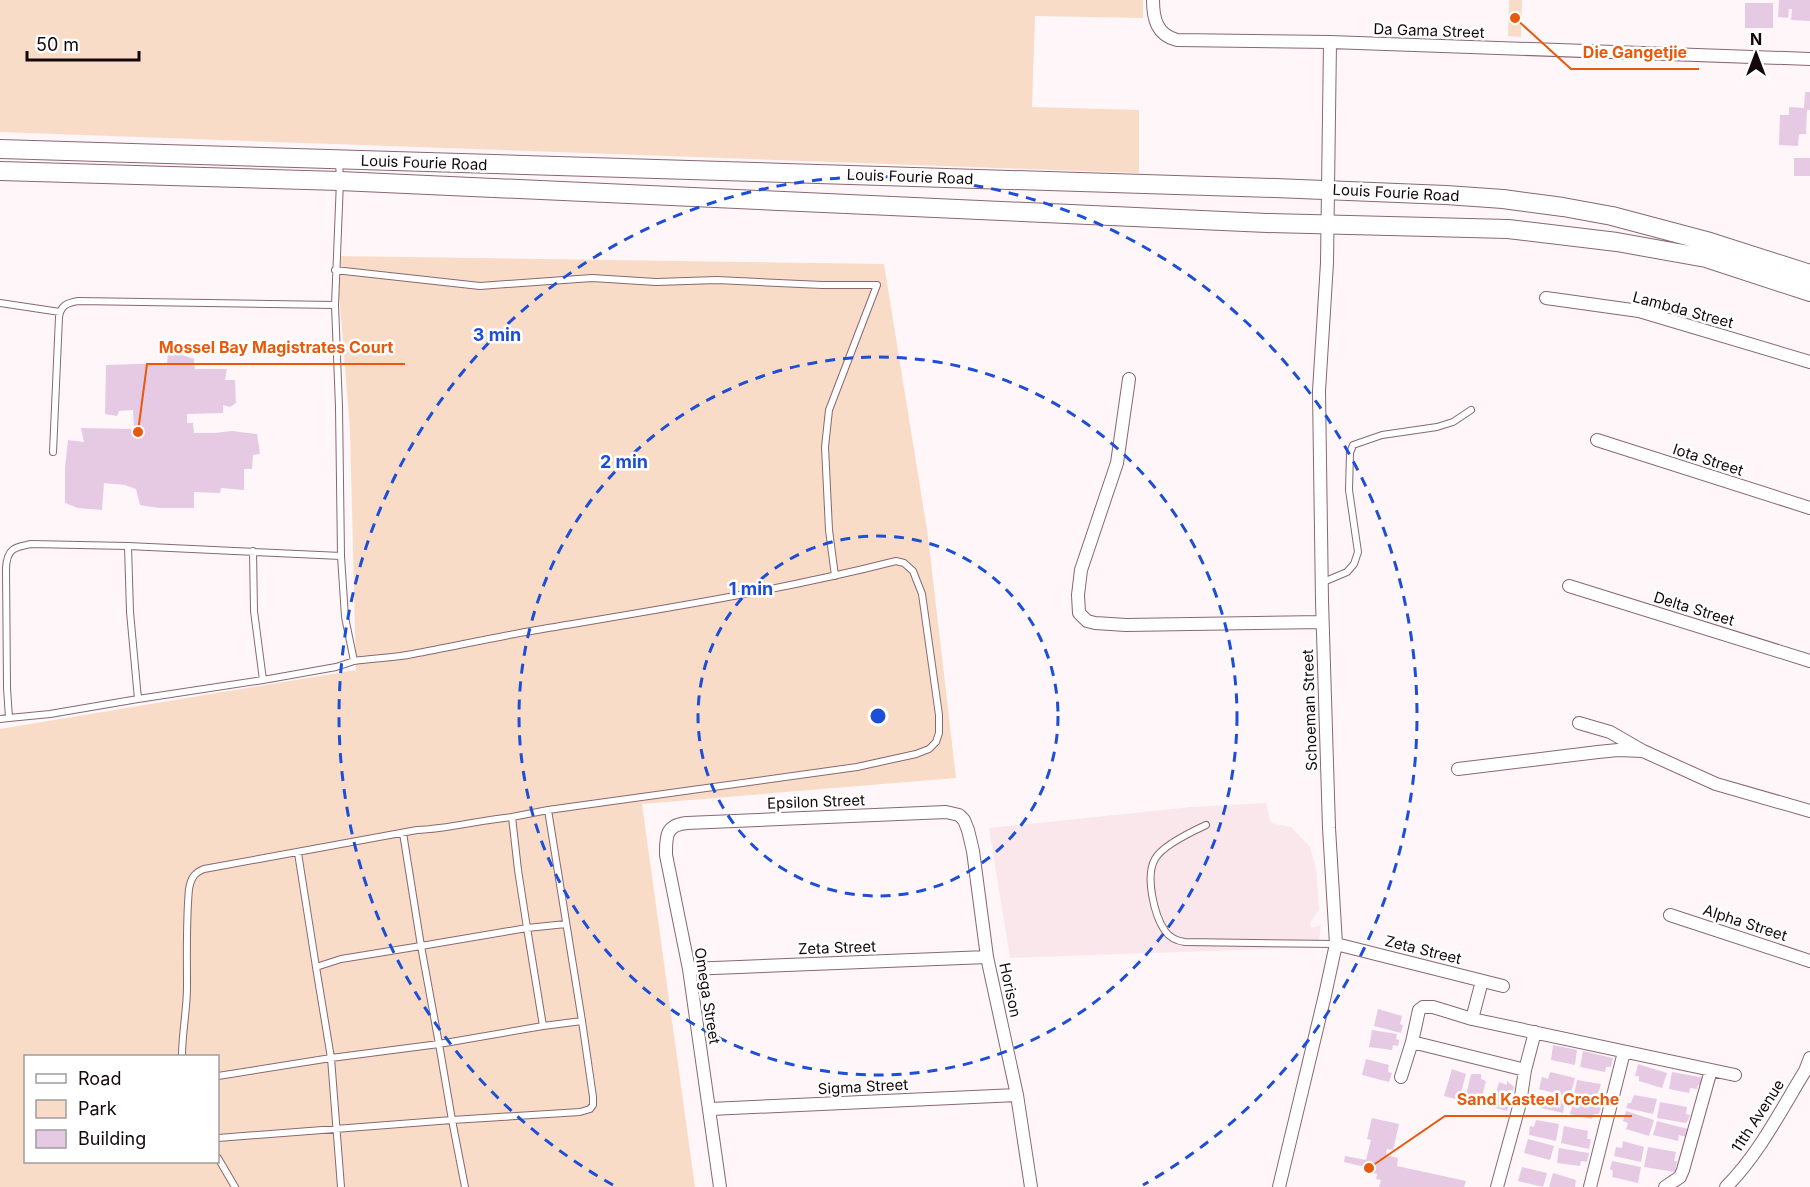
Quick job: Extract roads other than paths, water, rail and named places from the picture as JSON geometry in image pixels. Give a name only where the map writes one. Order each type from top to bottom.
[{"type":"main road","name":"Louis Fourie Road","points":[[0,149],[1327,190],[1503,199],[1612,216],[1710,242],[1810,274]]},
{"type":"main road","name":"Louis Fourie Road","points":[[0,171],[340,182],[1326,225],[1508,229],[1617,242],[1706,258],[1810,292]]},
{"type":"street","name":"Da Gama Street","points":[[1153,0],[1153,15],[1159,27],[1169,38],[1177,40],[1330,42],[1810,58]]},
{"type":"street","name":"Schoeman Street","points":[[1279,1187],[1328,986],[1336,944],[1329,828],[1322,622],[1319,391],[1326,263],[1330,42]]},
{"type":"street","name":"Lambda Street","points":[[1546,298],[1639,311],[1810,362]]},
{"type":"street","points":[[1129,379],[1117,463],[1081,570],[1078,595],[1079,613],[1095,624],[1126,626],[1322,622]]},
{"type":"street","name":"Iota Street","points":[[1597,440],[1810,508]]},
{"type":"street","name":"Delta Street","points":[[1569,586],[1810,661]]},
{"type":"street","points":[[1579,723],[1610,732],[1643,751],[1716,784],[1810,811]]},
{"type":"street","points":[[1458,769],[1618,750],[1643,751]]},
{"type":"street","name":"Epsilon Street","points":[[687,823],[946,812]]},
{"type":"street","name":"Horison","points":[[946,812],[959,815],[964,820],[973,852],[987,957],[1017,1095],[1030,1187]]},
{"type":"street","name":"Omega Street","points":[[687,823],[675,825],[670,829],[666,838],[666,855],[689,969],[720,1187]]},
{"type":"street","name":"Alpha Street","points":[[1670,915],[1810,961]]},
{"type":"street","name":"Zeta Street","points":[[1336,944],[1503,986]]},
{"type":"street","name":"Zeta Street","points":[[689,969],[987,957]]},
{"type":"street","points":[[1472,1019],[1482,981]]},
{"type":"street","points":[[1401,1077],[1419,1010],[1423,1007],[1735,1075]]},
{"type":"street","points":[[1497,1187],[1520,1103],[1525,1070],[1535,1032]]},
{"type":"street","points":[[1412,1042],[1525,1070]]},
{"type":"street","points":[[1590,1187],[1624,1052]]},
{"type":"street","name":"11th Avenue","points":[[1726,1187],[1738,1175],[1762,1142],[1808,1072],[1810,1058]]},
{"type":"street","points":[[1665,1187],[1680,1177],[1683,1170],[1711,1070]]},
{"type":"street","name":"Sigma Street","points":[[710,1109],[1017,1095]]},
{"type":"lane","points":[[339,160],[334,305],[339,407],[341,556],[345,616],[354,661]]},
{"type":"lane","points":[[335,270],[480,286],[592,278],[656,282],[717,280],[877,285],[829,410],[825,447],[829,530],[835,576]]},
{"type":"lane","points":[[53,452],[60,312],[62,307],[68,303],[78,301],[334,305]]},
{"type":"lane","points":[[0,303],[60,312]]},
{"type":"lane","points":[[1321,583],[1347,572],[1354,564],[1358,552],[1349,490],[1350,453],[1353,445],[1382,435],[1437,427],[1453,422],[1472,410]]},
{"type":"lane","points":[[9,718],[6,560],[11,550],[18,546],[31,544],[128,546],[341,556]]},
{"type":"lane","points":[[128,546],[130,612],[138,699]]},
{"type":"lane","points":[[253,551],[254,611],[263,680]]},
{"type":"lane","points":[[0,719],[50,714],[263,680],[336,667],[354,661],[409,655],[835,576],[896,561],[904,563],[913,571],[922,594],[939,716],[939,733],[936,742],[929,749],[916,754],[857,766],[403,833],[204,869],[195,873],[191,881],[188,906],[187,990],[182,1055]]},
{"type":"lane","points":[[219,1138],[580,1112],[590,1109],[593,1105],[593,1097],[549,810]]},
{"type":"lane","points":[[512,817],[518,870],[543,1026]]},
{"type":"lane","points":[[1206,825],[1182,837],[1155,858],[1150,879],[1156,913],[1165,933],[1175,940],[1185,942],[1336,944]]},
{"type":"lane","points":[[403,833],[465,1187]]},
{"type":"lane","points":[[298,853],[332,1058],[340,1187]]},
{"type":"lane","points":[[316,967],[341,959],[527,928],[566,924]]},
{"type":"lane","points":[[219,1076],[582,1021]]},
{"type":"lane","points":[[219,1160],[235,1187]]},
{"type":"place","name":"Die Gangetjie","points":[[1515,18]]},
{"type":"place","name":"Mossel Bay Magistrates Court","points":[[138,432]]},
{"type":"place","name":"Sand Kasteel Creche","points":[[1369,1168]]}]
